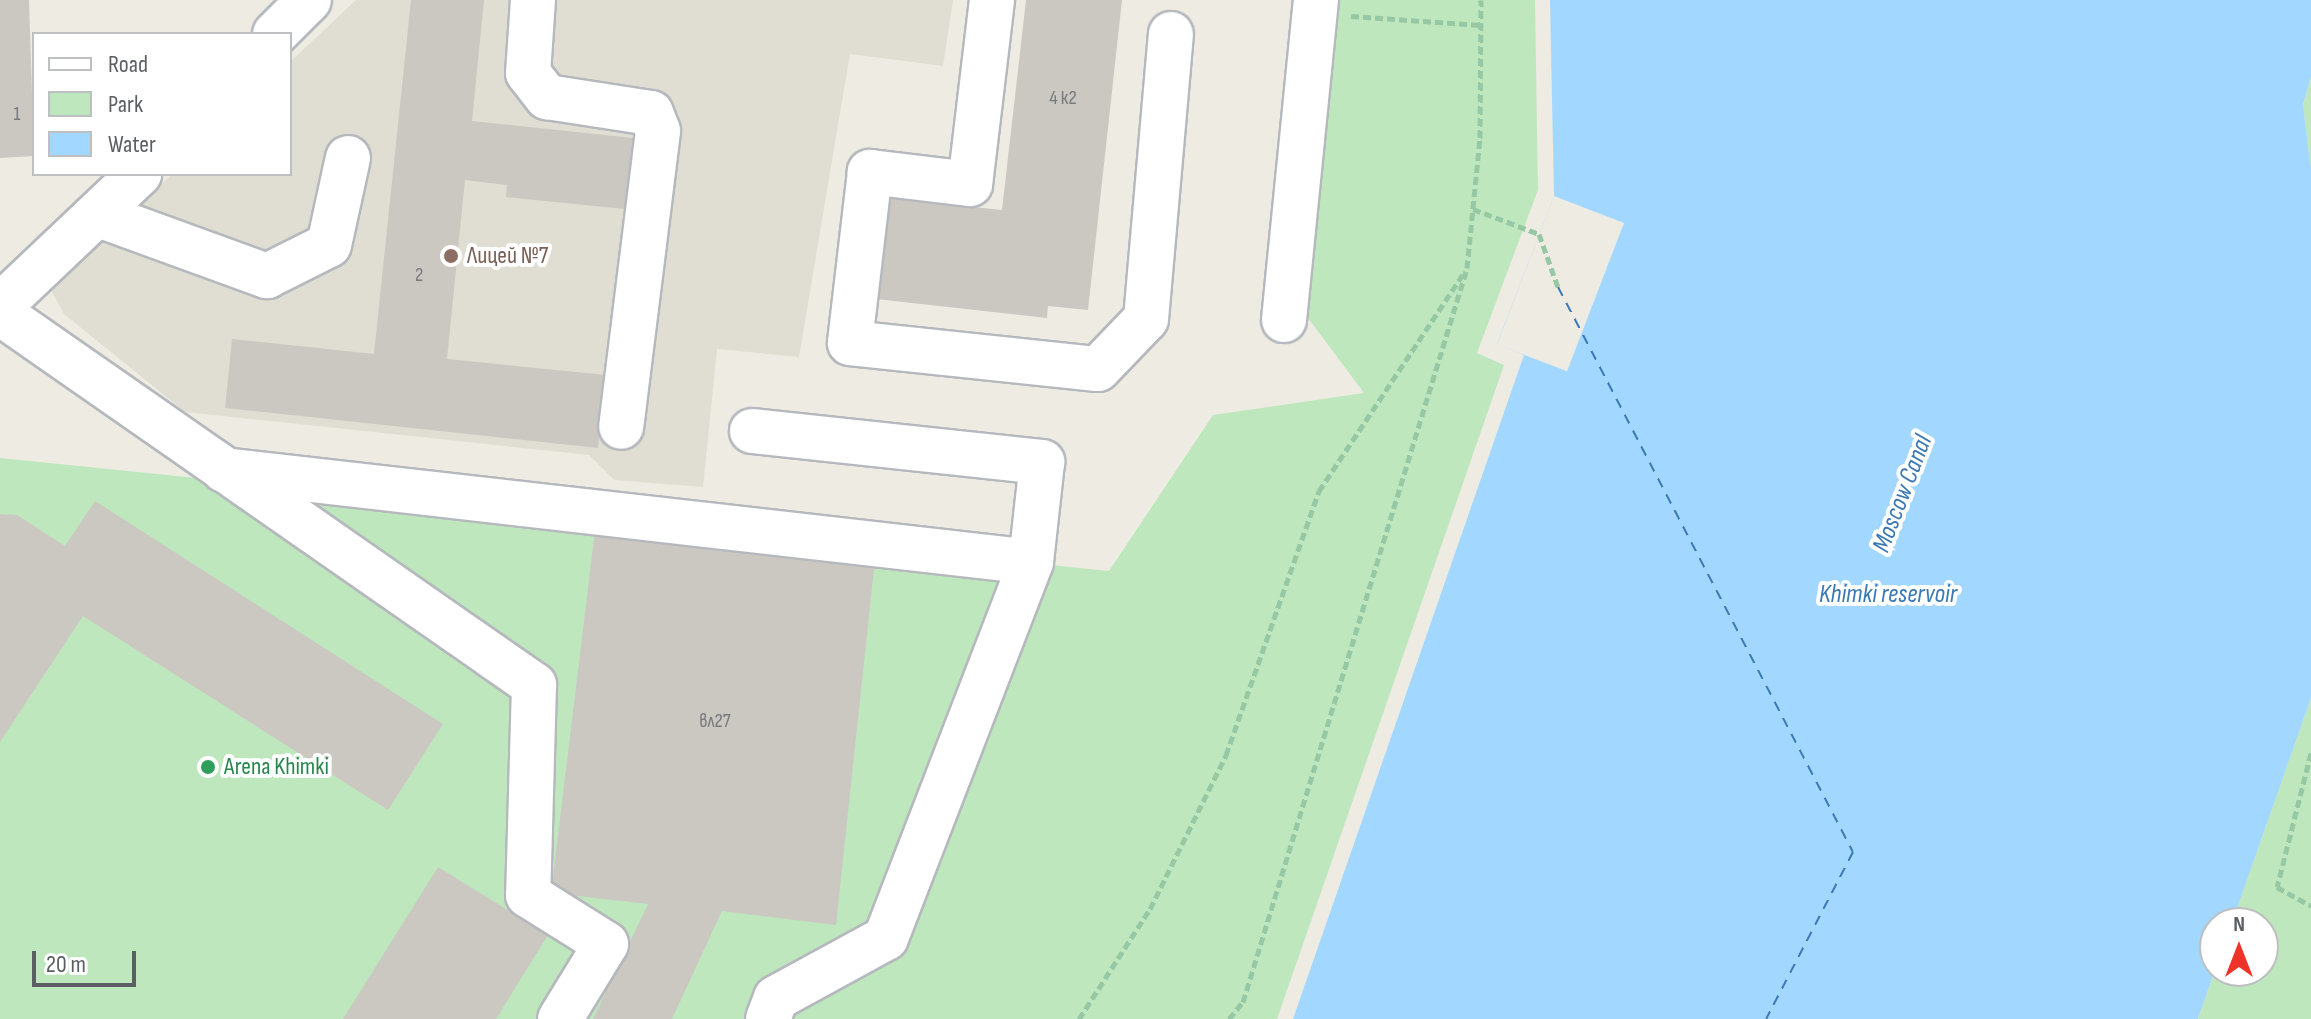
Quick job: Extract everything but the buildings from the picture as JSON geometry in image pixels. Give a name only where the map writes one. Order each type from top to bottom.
[{"type":"street","points":[[277,32],[309,0]]},
{"type":"street","points":[[533,0],[528,73],[547,97],[651,113],[658,131],[621,427]]},
{"type":"street","points":[[992,0],[970,184],[870,172],[850,343],[1098,369],[1146,319],[1171,34]]},
{"type":"street","points":[[1284,320],[1315,6]]},
{"type":"street","points":[[99,215],[267,276],[329,245],[348,158]]},
{"type":"street","points":[[0,306],[137,176]]},
{"type":"street","points":[[0,313],[534,685],[528,895],[606,944],[560,1019]]},
{"type":"street","points":[[752,431],[1042,462],[1031,562],[886,938],[776,998],[768,1019]]},
{"type":"street","points":[[224,470],[1031,562]]},
{"type":"path","points":[[1229,1019],[1243,1002],[1467,268],[1473,209],[1481,0]]},
{"type":"path","points":[[1315,6],[1481,25]]},
{"type":"path","points":[[1473,209],[1539,234],[1558,287]]},
{"type":"path","points":[[1079,1019],[1150,909],[1226,755],[1319,491],[1467,268]]},
{"type":"path","points":[[2311,753],[2277,887],[2311,906]]},
{"type":"shaded area","name":"Лицей №7","points":[[356,0],[953,0],[943,66],[850,54],[799,357],[717,349],[703,487],[614,480],[589,455],[185,412],[64,314],[51,290],[170,176],[292,176],[292,60]]},
{"type":"green space","points":[[1332,0],[1535,0],[1538,190],[1477,353],[1504,365],[1277,1019],[0,1019],[0,458],[1109,571],[1213,415],[1364,393],[1302,310]]},
{"type":"green space","points":[[2311,76],[2311,169],[2303,105]]},
{"type":"green space","points":[[2311,698],[2311,1019],[2198,1019],[2209,987],[2279,987],[2279,907],[2238,907]]},
{"type":"water","name":"Khimki reservoir","points":[[1550,0],[2311,0],[2311,76],[2303,105],[2311,169],[2311,698],[2238,907],[2199,907],[2199,987],[2209,987],[2198,1019],[1293,1019],[1524,355],[1497,344],[1554,196]]},
{"type":"pier","points":[[1554,196],[1624,223],[1567,371],[1497,344]]},
{"type":"ferry route","points":[[1558,287],[1853,852],[1766,1019]]},
{"type":"place","name":"Лицей №7","points":[[451,256]]},
{"type":"place","name":"Arena Khimki","points":[[208,767]]},
{"type":"water label","name":"Moscow Canal","points":[[1903,494]]}]
